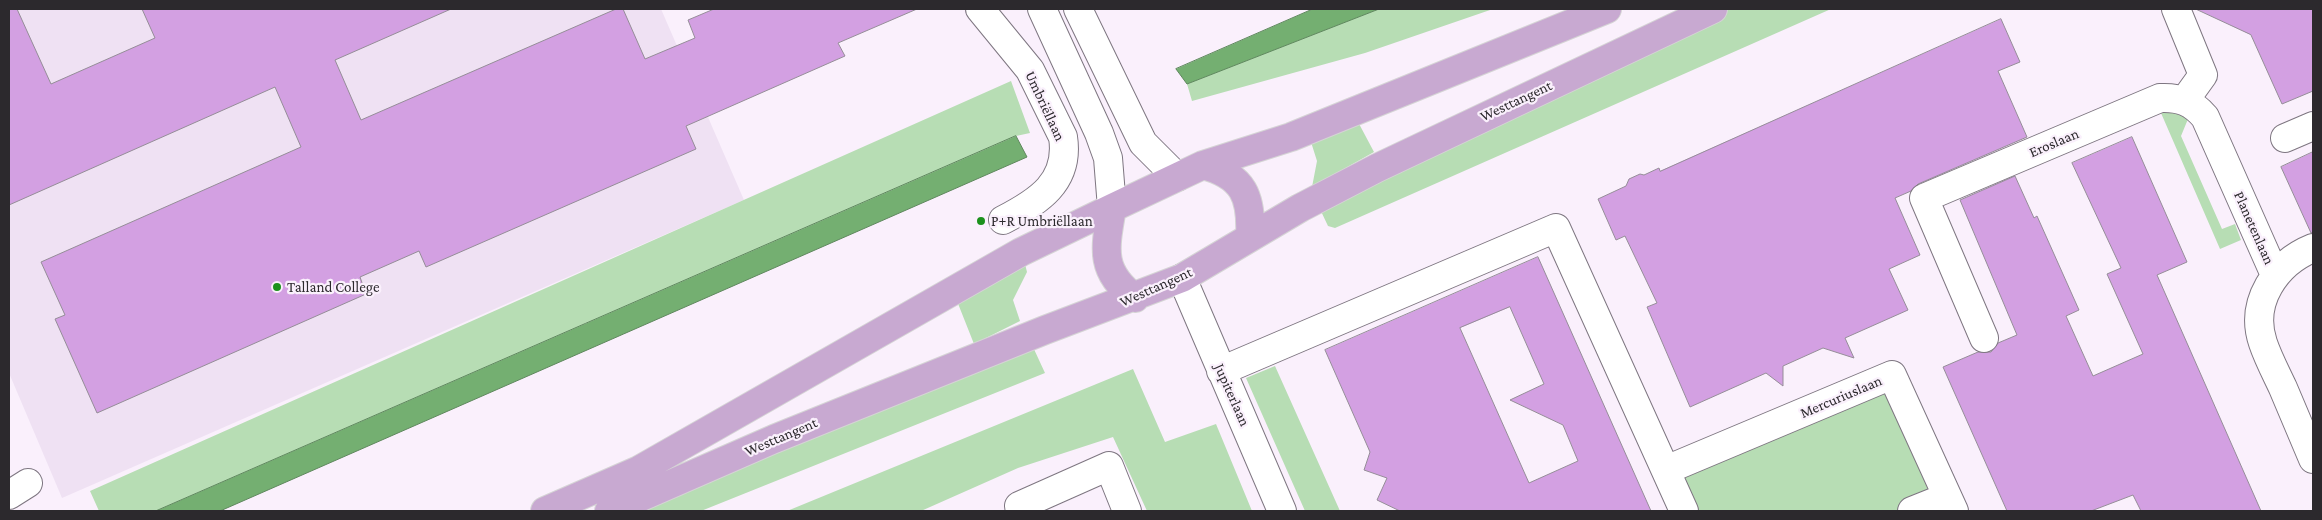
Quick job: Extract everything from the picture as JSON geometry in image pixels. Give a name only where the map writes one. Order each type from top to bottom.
[{"type":"main road","points":[[545,511],[639,470],[1021,252],[1177,177],[1203,165],[1291,137],[1607,9]]},
{"type":"main road","name":"Westtangent","points":[[609,511],[782,436],[1045,330],[1135,298],[1182,278],[1300,208],[1446,134],[1712,9]]},
{"type":"main road","points":[[1203,165],[1231,175],[1240,185],[1251,212],[1250,237]]},
{"type":"main road","points":[[1112,208],[1106,262],[1119,285],[1135,298]]},
{"type":"street","name":"Umbriëllaan","points":[[980,9],[1030,70],[1063,137],[1064,146],[1064,162],[1060,172],[1046,191],[1024,209],[1003,220]]},
{"type":"street","points":[[1042,9],[1099,133],[1108,158],[1112,208]]},
{"type":"street","points":[[1078,9],[1143,143],[1177,177]]},
{"type":"street","points":[[2176,9],[2203,76],[2185,100]]},
{"type":"street","name":"Eroslaan","points":[[1984,338],[1924,198],[2160,98],[2173,97],[2185,100]]},
{"type":"street","name":"Planetenlaan","points":[[2185,100],[2196,107],[2205,117],[2275,275],[2264,294],[2259,318],[2262,342],[2313,459]]},
{"type":"street","points":[[2285,138],[2313,126]]},
{"type":"street","points":[[1222,371],[1556,228],[1684,511]]},
{"type":"street","points":[[2275,275],[2291,261],[2313,248]]},
{"type":"street","name":"Jupiterlaan","points":[[1182,278],[1282,511]]},
{"type":"street","name":"Mercuriuslaan","points":[[1666,470],[1892,375],[1951,504],[1912,511]]},
{"type":"street","points":[[1022,511],[1019,506],[1109,466],[1127,511]]},
{"type":"shaded area","name":"Talland College","points":[[9,9],[661,9],[744,200],[62,498],[9,373]]},
{"type":"shaded area","points":[[1313,9],[1379,9],[1187,84],[1176,69]]},
{"type":"shaded area","points":[[1379,9],[1493,9],[1365,53],[1192,101],[1187,84]]},
{"type":"shaded area","points":[[1725,9],[1831,9],[1335,228],[1328,226],[1319,207]]},
{"type":"shaded area","points":[[1011,81],[1030,133],[1016,136],[156,511],[99,511],[90,491]]},
{"type":"shaded area","points":[[2174,109],[2188,119],[2181,136],[2222,229],[2235,224],[2241,240],[2220,249],[2161,113]]},
{"type":"shaded area","points":[[1357,120],[1374,152],[1312,187],[1317,161],[1311,142]]},
{"type":"shaded area","points":[[1016,136],[1027,157],[220,511],[156,511]]},
{"type":"shaded area","points":[[1023,256],[1027,272],[1013,300],[1020,321],[974,344],[955,296]]},
{"type":"shaded area","points":[[1033,347],[1045,373],[701,511],[643,511],[805,438]]},
{"type":"shaded area","points":[[1275,366],[1340,511],[1305,511],[1246,378]]},
{"type":"shaded area","points":[[1133,369],[1165,442],[1216,424],[1252,511],[1147,511],[1113,437],[1018,468],[921,511],[787,511]]},
{"type":"shaded area","points":[[1892,375],[1947,497],[1912,511],[1684,511],[1666,470]]},
{"type":"building","points":[[9,9],[17,9],[51,84],[155,38],[142,9],[451,9],[335,60],[361,120],[616,9],[623,9],[645,59],[695,38],[688,20],[714,9],[917,9],[838,43],[845,56],[686,126],[696,149],[426,267],[419,251],[360,277],[366,294],[97,413],[55,319],[65,315],[41,262],[301,147],[275,87],[9,205]]},
{"type":"building","points":[[2196,9],[2313,9],[2313,91],[2282,104],[2251,35]]},
{"type":"building","points":[[2001,19],[2020,62],[1998,71],[2027,137],[1918,184],[1911,191],[1895,198],[1920,255],[1889,269],[1908,310],[1845,338],[1854,358],[1823,348],[1783,366],[1783,386],[1766,373],[1690,407],[1647,307],[1657,303],[1625,236],[1616,240],[1598,199],[1626,186],[1629,179],[1640,174],[1644,175],[1659,168],[1660,171]]},
{"type":"building","points":[[2132,137],[2187,262],[2157,275],[2261,511],[2141,511],[2133,495],[2091,511],[2007,511],[1943,367],[1978,352],[1991,352],[1998,343],[2017,335],[1960,200],[2015,176],[2034,218],[2037,216],[2079,310],[2066,316],[2093,376],[2143,354],[2107,274],[2121,268],[2072,163]]},
{"type":"building","points":[[2313,152],[2313,232],[2311,233],[2281,167]]},
{"type":"building","points":[[1538,257],[1651,511],[1400,511],[1377,500],[1387,478],[1364,470],[1370,452],[1325,350]],"holes":[[[1510,307],[1544,384],[1510,400],[1563,425],[1578,461],[1529,483],[1460,328]]]},
{"type":"place","name":"P+R Umbriëllaan","points":[[981,221]]},
{"type":"place","name":"Talland College","points":[[277,287]]}]
